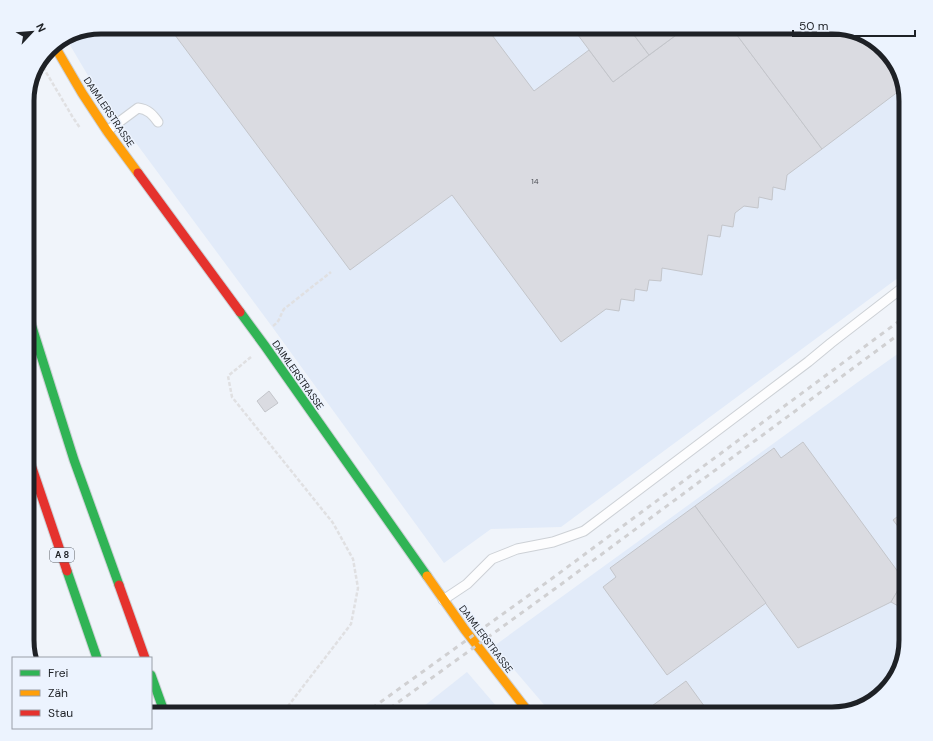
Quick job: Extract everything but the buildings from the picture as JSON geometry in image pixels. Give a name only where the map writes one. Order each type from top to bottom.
[{"type":"main road","name":"DAIMLERSTRASSE","points":[[57,51],[82,93],[108,131],[262,341],[443,600],[525,707]]},
{"type":"main road","points":[[34,333],[74,460],[145,657]]},
{"type":"main road","name":"A 8","points":[[34,474],[97,657]]},
{"type":"main road","points":[[152,678],[162,707]]},
{"type":"lane","points":[[108,131],[138,108],[152,114],[158,122]]},
{"type":"lane","points":[[443,600],[467,584],[492,559],[517,549],[553,542],[584,531],[808,362],[899,290]]},
{"type":"path","points":[[276,324],[279,321],[280,314],[284,309],[331,272]]},
{"type":"path","points":[[248,359],[228,376],[232,397],[334,523],[353,559],[358,588],[351,624],[287,707]]},
{"type":"shaded area","points":[[101,34],[845,35],[869,45],[876,51],[885,60],[897,84],[899,101],[899,277],[561,527],[491,529],[444,563],[273,328],[133,139],[103,101],[69,43],[88,35]]},
{"type":"shaded area","points":[[899,353],[899,640],[898,653],[895,661],[890,673],[882,684],[873,693],[861,700],[849,705],[832,707],[546,707],[494,646]]},
{"type":"shaded area","points":[[467,672],[497,707],[423,707]]},
{"type":"railway","points":[[374,707],[550,580],[899,321]]},
{"type":"railway","points":[[392,707],[556,588],[899,334]]},
{"type":"traffic: fast","points":[[240,312],[427,576]]},
{"type":"traffic: fast","points":[[34,333],[74,460],[119,585]]},
{"type":"traffic: fast","points":[[67,571],[97,657]]},
{"type":"traffic: fast","points":[[152,678],[162,707]]},
{"type":"traffic: slow","points":[[57,51],[82,93],[107,131],[138,173]]},
{"type":"traffic: slow","points":[[427,576],[465,630],[525,707]]},
{"type":"traffic: jam","points":[[138,173],[240,312]]},
{"type":"traffic: jam","points":[[34,474],[67,571]]},
{"type":"traffic: jam","points":[[119,585],[145,657]]}]
